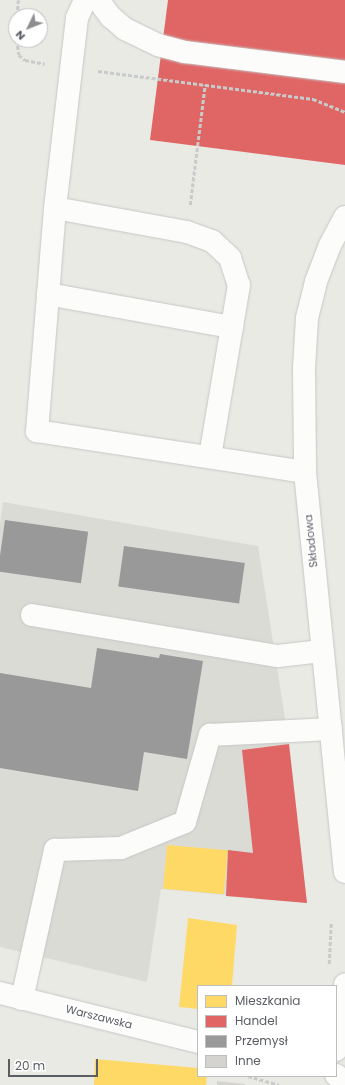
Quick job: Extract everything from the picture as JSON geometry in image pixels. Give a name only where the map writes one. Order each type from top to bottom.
[{"type":"street","points":[[85,0],[77,18],[55,208],[37,431],[210,456],[305,472]]},
{"type":"street","points":[[98,0],[111,17],[125,29],[158,45],[186,52],[345,72]]},
{"type":"street","points":[[55,208],[187,232],[212,241],[230,258],[239,285],[210,456]]},
{"type":"street","name":"Składowa","points":[[345,217],[330,245],[316,282],[307,318],[304,368],[305,472],[345,872]]},
{"type":"street","points":[[48,294],[232,327]]},
{"type":"street","points":[[32,615],[278,656],[322,651]]},
{"type":"street","points":[[22,999],[55,850],[121,848],[185,822],[210,735],[330,729]]},
{"type":"street","points":[[337,1043],[345,985]]},
{"type":"street","name":"Warszawska","points":[[0,993],[197,1042]]},
{"type":"street","points":[[337,1075],[345,1082]]},
{"type":"path","points":[[18,48],[18,52],[22,58],[52,65]]},
{"type":"path","points":[[96,71],[314,99],[345,112]]},
{"type":"path","points":[[187,232],[206,85]]},
{"type":"path","points":[[328,972],[331,923]]},
{"type":"path","points":[[251,1077],[279,1085]]},
{"type":"shaded area","points":[[3,502],[258,546],[289,744],[307,903],[161,889],[147,982],[0,947],[0,524]]},
{"type":"building: Mieszkania","points":[[167,845],[228,850],[224,894],[163,889]]},
{"type":"building: Mieszkania","points":[[188,918],[237,925],[232,985],[197,985],[197,1009],[179,1007]]},
{"type":"building: Mieszkania","points":[[95,1059],[197,1068],[197,1077],[207,1077],[206,1085],[94,1085]]},
{"type":"building: Handel","points":[[168,0],[345,0],[345,165],[150,140]]},
{"type":"building: Handel","points":[[289,744],[307,903],[226,896],[228,850],[253,853],[242,750]]},
{"type":"building: Przemysł","points":[[5,520],[88,532],[81,583],[0,572],[0,556]]},
{"type":"building: Przemysł","points":[[124,546],[245,563],[239,604],[118,587]]},
{"type":"building: Przemysł","points":[[97,648],[159,658],[160,654],[203,661],[187,759],[144,752],[138,791],[0,768],[0,673],[91,688]]},
{"type":"building: Inne","points":[[217,1081],[245,1084],[245,1085],[217,1085]]}]
